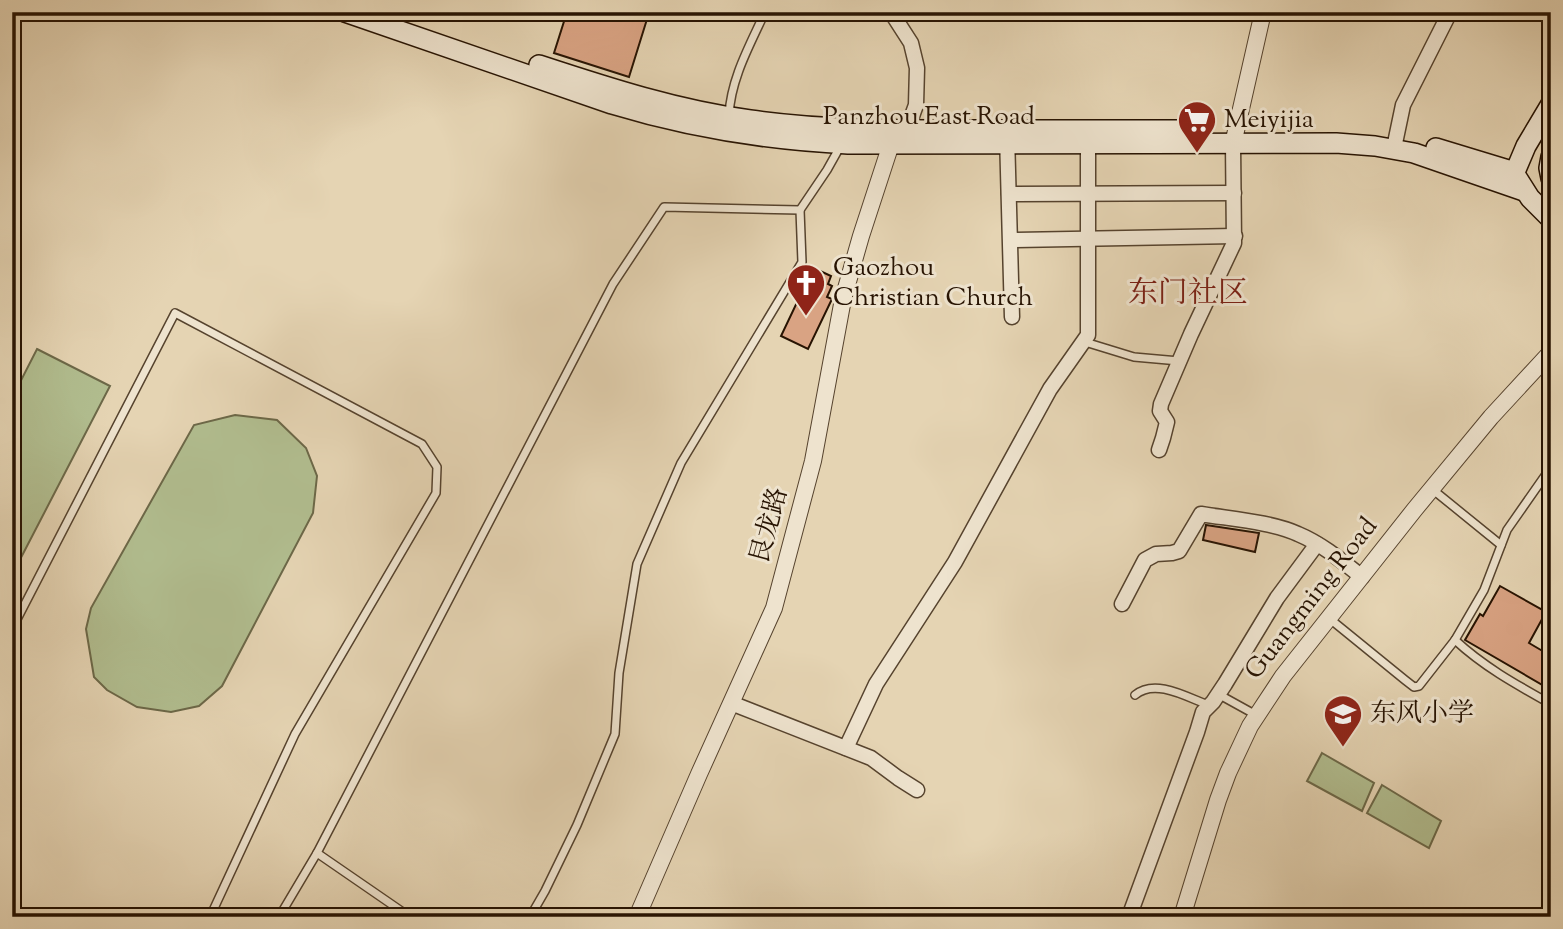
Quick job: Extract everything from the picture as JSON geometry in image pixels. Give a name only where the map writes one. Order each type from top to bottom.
[{"type":"main road","name":"Panzhou East Road","points":[[345,12],[652,117],[729,125]]},
{"type":"main road","name":"Panzhou East Road","points":[[381,12],[622,93],[729,125],[810,142],[845,136],[1235,137],[1336,143],[1394,142],[1515,172]]},
{"type":"main road","points":[[1551,104],[1526,146],[1515,172],[1524,191],[1551,219]]},
{"type":"main road","name":"Panzhou East Road","points":[[1394,142],[1414,153],[1524,191]]},
{"type":"main road","points":[[1551,158],[1551,177]]},
{"type":"street","points":[[891,12],[911,43],[917,68],[916,105],[912,116],[895,137]]},
{"type":"street","points":[[1159,450],[1167,422],[1160,409],[1191,334],[1234,246],[1235,137],[1263,12]]},
{"type":"street","points":[[1394,142],[1403,105],[1450,12]]},
{"type":"street","name":"艮龙路","points":[[636,917],[774,608],[813,461],[843,299],[895,137]]},
{"type":"street","points":[[1007,137],[1012,317]]},
{"type":"street","points":[[846,748],[880,678],[955,562],[1050,389],[1085,342],[1089,331],[1088,137]]},
{"type":"street","points":[[1009,194],[1234,193]]},
{"type":"street","points":[[1011,240],[1236,236]]},
{"type":"street","name":"Guangming Road","points":[[1182,917],[1222,791],[1238,751],[1257,715],[1283,676],[1432,489],[1491,417],[1551,352]]},
{"type":"street","points":[[1122,604],[1145,560],[1156,554],[1179,551],[1201,514],[1299,534],[1335,555],[1362,577]]},
{"type":"street","points":[[1129,917],[1203,712],[1214,700],[1265,616],[1317,544]]},
{"type":"street","points":[[731,702],[871,758],[917,790]]},
{"type":"lane","points":[[729,125],[733,86],[765,12]]},
{"type":"lane","points":[[530,917],[577,825],[615,734],[619,673],[637,564],[681,463],[802,262],[800,211],[845,136]]},
{"type":"lane","points":[[279,917],[317,853],[613,284],[664,207],[800,211]]},
{"type":"lane","points":[[12,629],[175,313],[422,443],[437,467],[436,493],[295,734],[210,917]]},
{"type":"lane","points":[[1085,342],[1134,357],[1179,361]]},
{"type":"lane","points":[[1330,618],[1417,688],[1455,640],[1484,590],[1507,530],[1551,467]]},
{"type":"lane","points":[[1432,489],[1501,545]]},
{"type":"lane","points":[[1455,640],[1495,672],[1551,704]]},
{"type":"lane","points":[[1135,695],[1140,690],[1153,687],[1214,700],[1257,715]]},
{"type":"lane","points":[[317,853],[410,917]]},
{"type":"green space","points":[[37,349],[110,386],[12,575],[12,398]]},
{"type":"green space","points":[[235,415],[277,420],[306,448],[317,476],[313,513],[222,686],[199,706],[171,712],[137,707],[107,690],[94,677],[86,629],[91,608],[194,425]]},
{"type":"green space","points":[[1322,753],[1374,783],[1362,811],[1307,781]]},
{"type":"green space","points":[[1382,785],[1441,821],[1429,848],[1367,813]]},
{"type":"building","points":[[567,12],[635,12],[648,16],[629,77],[554,53]]},
{"type":"building","name":"Gaozhou Christian Church","points":[[818,270],[831,276],[828,284],[832,286],[827,297],[832,299],[808,349],[781,336],[810,275],[815,277]]},
{"type":"building","points":[[1206,525],[1259,533],[1255,552],[1203,540]]},
{"type":"building","points":[[1500,586],[1546,612],[1529,643],[1551,656],[1551,690],[1465,640]]},
{"type":"place","name":"Meiyijia","points":[[1197,154]]},
{"type":"place","name":"Gaozhou Christian Church","points":[[806,317]]},
{"type":"place","name":"东风小学","points":[[1343,748]]},
{"type":"district","name":"东门社区","points":[[1188,294]]}]
